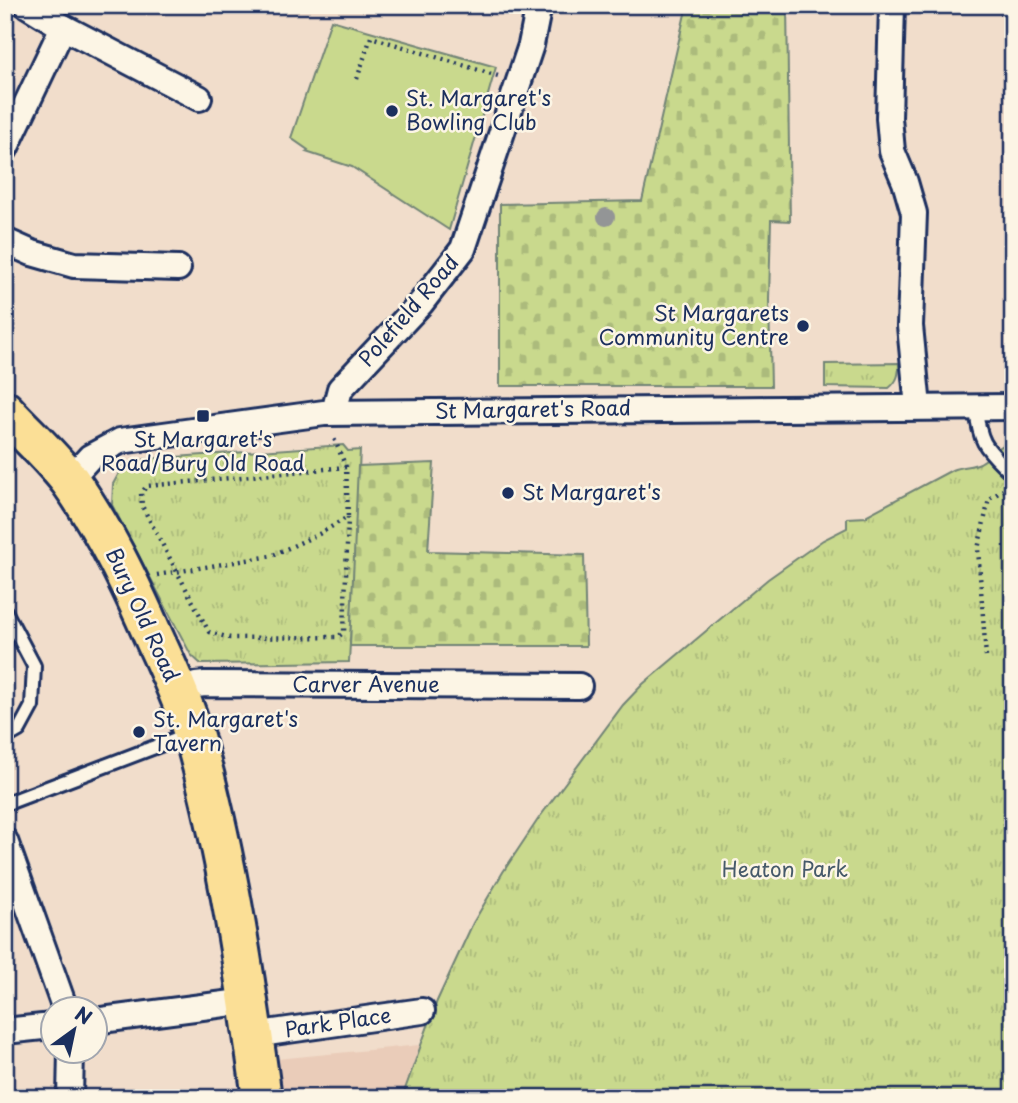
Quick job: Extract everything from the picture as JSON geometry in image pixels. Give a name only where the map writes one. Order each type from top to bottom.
[{"type":"main road","name":"Bury Old Road","points":[[5,411],[69,480],[129,581],[179,694],[192,733],[219,845],[251,1018],[262,1098]]},
{"type":"street","points":[[27,5],[63,27],[199,98]]},
{"type":"street","name":"Polefield Road","points":[[329,412],[340,389],[421,303],[463,249],[531,45],[539,5]]},
{"type":"street","points":[[892,5],[889,118],[892,151],[914,213],[910,326],[918,407]]},
{"type":"street","points":[[5,149],[63,27]]},
{"type":"street","points":[[5,241],[32,253],[74,265],[178,268]]},
{"type":"street","name":"St Margaret's Road","points":[[69,480],[90,457],[121,441],[329,412],[1013,407]]},
{"type":"street","name":"Carver Avenue","points":[[179,694],[196,685],[205,684],[563,680]]},
{"type":"street","points":[[5,841],[60,995]]},
{"type":"street","name":"Park Place","points":[[108,1021],[422,1011]]},
{"type":"street","points":[[5,1031],[38,1027]]},
{"type":"street","points":[[70,1098],[71,1064]]},
{"type":"lane","points":[[976,409],[978,432],[982,442],[1013,475]]},
{"type":"lane","points":[[5,611],[34,666],[32,706],[19,730],[5,738]]},
{"type":"lane","points":[[5,804],[192,733]]},
{"type":"path","points":[[357,79],[371,37],[519,82]]},
{"type":"path","points":[[329,412],[346,467],[348,517],[344,632],[338,637],[230,638],[209,632],[142,506],[141,493],[146,486],[346,467]]},
{"type":"path","points":[[986,657],[978,549],[989,499],[1005,489]]},
{"type":"path","points":[[129,581],[271,555],[319,534],[348,517]]},
{"type":"shaded area","points":[[420,1045],[405,1098],[284,1098],[277,1059]]},
{"type":"green space","points":[[687,5],[787,5],[790,221],[771,220],[771,386],[500,386],[500,204],[642,201]]},
{"type":"green space","name":"St. Margaret's Bowling Club","points":[[331,20],[496,67],[449,230],[352,167],[306,152],[308,150],[291,138]]},
{"type":"green space","points":[[899,363],[897,377],[889,388],[825,387],[825,364]]},
{"type":"green space","name":"Heaton Park","points":[[1013,441],[1013,1098],[405,1098],[404,1092],[437,1001],[473,923],[539,818],[623,705],[643,684],[768,579],[823,540],[847,528],[847,518],[867,517],[952,470],[980,463],[1003,445]]},
{"type":"green space","points":[[343,445],[348,451],[360,450],[349,662],[201,664],[191,655],[112,505],[113,484],[124,464],[147,459]]},
{"type":"green space","points":[[434,463],[428,551],[584,555],[586,646],[350,646],[358,466]]},
{"type":"place","name":"St. Margaret's Bowling Club","points":[[392,111]]},
{"type":"place","name":"St Margarets Community Centre","points":[[803,326]]},
{"type":"place","name":"St Margaret's Road/Bury Old Road","points":[[203,416]]},
{"type":"place","name":"St Margaret's","points":[[508,493]]},
{"type":"place","name":"St. Margaret's Tavern","points":[[139,732]]}]
